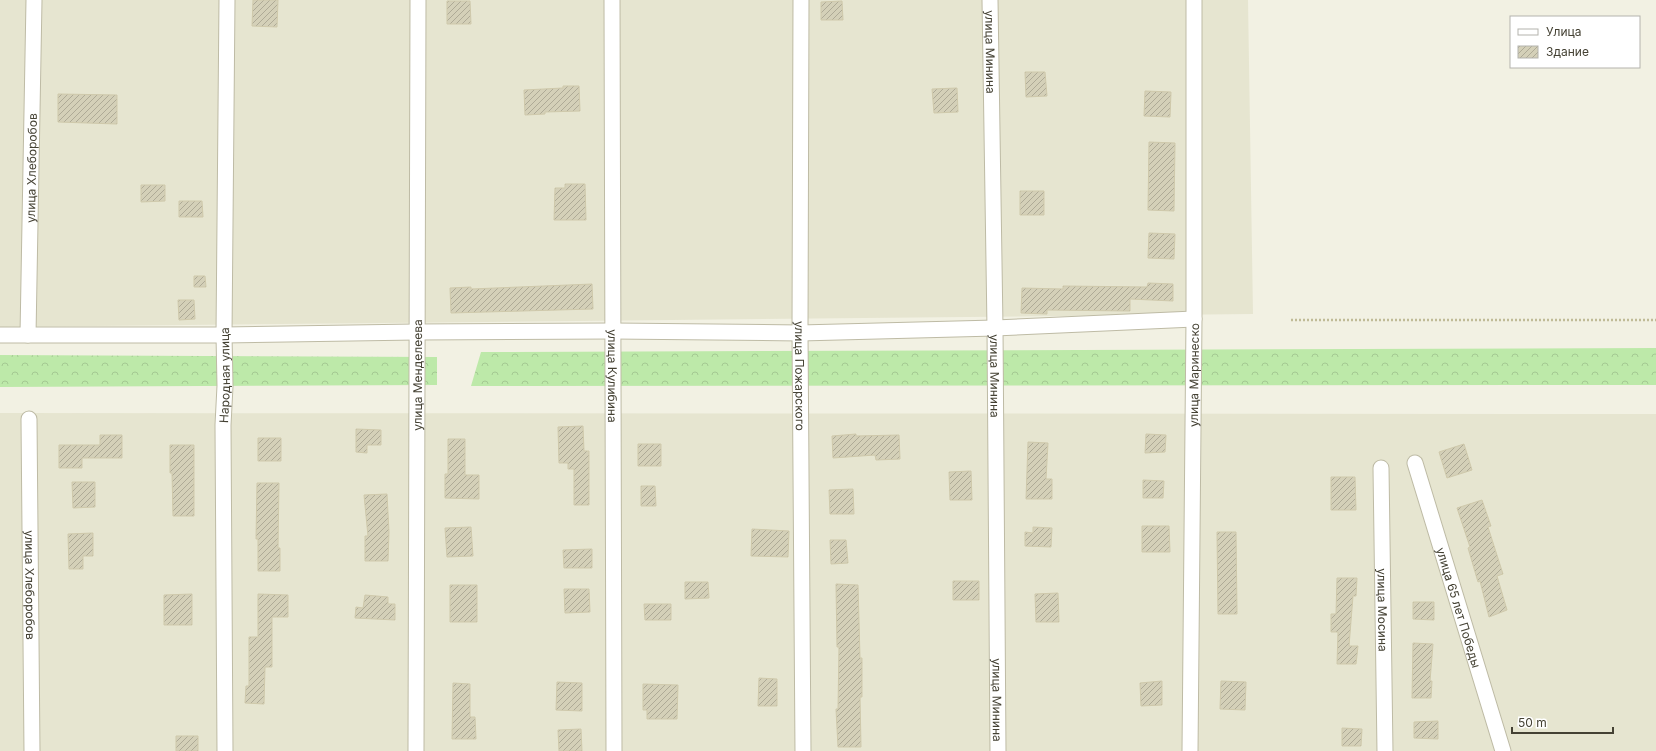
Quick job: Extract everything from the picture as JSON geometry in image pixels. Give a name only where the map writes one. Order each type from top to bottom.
[{"type":"street","name":"улица Хлеборобов","points":[[28,335],[34,0]]},
{"type":"street","name":"Народная улица","points":[[225,751],[223,425],[225,386],[224,336],[228,0]]},
{"type":"street","name":"улица Менделеева","points":[[416,751],[418,0]]},
{"type":"street","name":"улица Кулибина","points":[[612,0],[614,751]]},
{"type":"street","name":"улица Пожарского","points":[[801,0],[800,333],[803,751]]},
{"type":"street","name":"улица Минина","points":[[990,0],[995,328],[998,751]]},
{"type":"street","name":"улица Маринеско","points":[[1190,751],[1194,319],[1194,0]]},
{"type":"street","points":[[0,335],[224,336],[416,332],[612,331],[800,333],[995,328],[1194,319]]},
{"type":"street","name":"улица Хлеборобов","points":[[29,418],[32,751]]},
{"type":"street","name":"улица 65 лет Победы","points":[[1415,463],[1503,751]]},
{"type":"street","name":"улица Мосина","points":[[1381,468],[1384,751]]},
{"type":"path","points":[[1291,320],[1656,320]]},
{"type":"shaded area","points":[[0,0],[1248,0],[1253,314],[0,327]]},
{"type":"shaded area","points":[[0,413],[1656,414],[1656,751],[0,751]]},
{"type":"green space","points":[[1656,348],[1656,385],[471,386],[481,352]]},
{"type":"green space","points":[[0,355],[437,357],[437,385],[0,387]]},
{"type":"building","points":[[253,0],[278,0],[277,27],[252,26]]},
{"type":"building","points":[[447,1],[470,1],[471,24],[447,24]]},
{"type":"building","points":[[842,1],[843,20],[821,20],[821,2]]},
{"type":"building","points":[[1025,72],[1045,72],[1047,96],[1026,97]]},
{"type":"building","points":[[563,86],[579,86],[580,111],[545,112],[545,114],[525,115],[524,90],[563,88]]},
{"type":"building","points":[[957,88],[958,112],[934,113],[932,89]]},
{"type":"building","points":[[1145,91],[1171,92],[1170,117],[1144,116]]},
{"type":"building","points":[[58,94],[117,95],[117,124],[58,122]]},
{"type":"building","points":[[1149,142],[1175,143],[1174,211],[1148,210]]},
{"type":"building","points":[[565,184],[585,184],[586,220],[554,220],[555,188],[565,188]]},
{"type":"building","points":[[141,185],[165,185],[165,201],[141,202]]},
{"type":"building","points":[[1020,191],[1044,191],[1044,215],[1020,215]]},
{"type":"building","points":[[179,201],[202,201],[203,217],[179,217]]},
{"type":"building","points":[[1149,233],[1175,234],[1174,259],[1148,258]]},
{"type":"building","points":[[194,276],[205,276],[206,287],[194,287]]},
{"type":"building","points":[[1148,283],[1173,284],[1173,301],[1130,299],[1130,311],[1047,310],[1047,314],[1021,313],[1022,288],[1063,289],[1063,286],[1147,287]]},
{"type":"building","points":[[592,284],[593,309],[451,313],[450,288],[471,287],[471,289]]},
{"type":"building","points":[[178,300],[194,300],[195,319],[179,320]]},
{"type":"building","points":[[583,426],[584,451],[589,451],[589,505],[574,505],[574,469],[568,469],[568,463],[559,463],[558,427]]},
{"type":"building","points":[[356,429],[381,430],[381,445],[367,445],[367,453],[356,452]]},
{"type":"building","points":[[856,434],[856,436],[899,435],[900,459],[876,460],[875,455],[833,458],[832,436]]},
{"type":"building","points":[[1146,434],[1166,435],[1165,452],[1145,453]]},
{"type":"building","points":[[100,435],[122,435],[122,458],[82,458],[82,468],[59,468],[59,445],[100,445]]},
{"type":"building","points":[[258,438],[281,438],[281,461],[258,461]]},
{"type":"building","points":[[448,439],[465,439],[465,475],[479,475],[479,499],[445,498],[445,474],[448,474]]},
{"type":"building","points":[[1028,442],[1048,443],[1046,479],[1052,479],[1052,499],[1026,499]]},
{"type":"building","points":[[638,444],[661,444],[661,466],[638,466]]},
{"type":"building","points":[[1464,444],[1472,470],[1447,478],[1439,452]]},
{"type":"building","points":[[170,445],[194,445],[194,516],[173,516]]},
{"type":"building","points":[[971,471],[972,500],[950,500],[949,472]]},
{"type":"building","points":[[1331,477],[1355,477],[1356,510],[1331,510]]},
{"type":"building","points":[[1143,480],[1164,481],[1163,498],[1143,498]]},
{"type":"building","points":[[72,482],[95,482],[95,507],[73,508]]},
{"type":"building","points":[[257,483],[279,483],[278,548],[280,548],[280,571],[258,571],[258,539],[256,539]]},
{"type":"building","points":[[641,486],[655,486],[656,506],[641,506]]},
{"type":"building","points":[[853,489],[854,514],[830,514],[829,490]]},
{"type":"building","points":[[387,494],[389,532],[388,561],[365,561],[365,536],[368,536],[364,495]]},
{"type":"building","points":[[1482,500],[1491,526],[1488,527],[1503,574],[1497,576],[1507,610],[1489,617],[1480,581],[1478,582],[1468,548],[1470,547],[1457,508]]},
{"type":"building","points":[[1142,526],[1169,526],[1170,552],[1142,552]]},
{"type":"building","points":[[471,527],[473,556],[447,557],[445,528]]},
{"type":"building","points":[[1033,527],[1052,528],[1051,547],[1025,546],[1025,532],[1033,533]]},
{"type":"building","points":[[752,529],[789,531],[788,557],[751,556]]},
{"type":"building","points":[[1217,532],[1236,532],[1237,614],[1218,614]]},
{"type":"building","points":[[93,533],[93,556],[83,556],[83,569],[69,569],[68,534]]},
{"type":"building","points":[[830,540],[846,540],[848,563],[831,564]]},
{"type":"building","points":[[592,549],[592,568],[564,568],[563,550]]},
{"type":"building","points":[[1337,578],[1357,578],[1356,596],[1353,596],[1349,646],[1358,646],[1356,664],[1337,664],[1338,632],[1331,632],[1331,614],[1336,614]]},
{"type":"building","points":[[953,581],[979,581],[979,600],[953,600]]},
{"type":"building","points":[[685,582],[708,582],[709,598],[685,599]]},
{"type":"building","points":[[836,584],[858,585],[860,658],[862,658],[862,697],[860,697],[861,747],[838,747],[836,709],[838,709],[839,647],[837,647]]},
{"type":"building","points":[[450,585],[477,585],[477,622],[450,622]]},
{"type":"building","points":[[564,589],[589,589],[590,612],[565,613]]},
{"type":"building","points":[[1058,593],[1059,622],[1036,622],[1035,594]]},
{"type":"building","points":[[192,594],[192,625],[164,625],[164,595]]},
{"type":"building","points":[[258,594],[288,595],[288,617],[272,617],[272,667],[265,667],[264,704],[245,703],[246,686],[249,686],[249,637],[258,637]]},
{"type":"building","points":[[365,595],[388,597],[388,604],[395,604],[395,620],[355,618],[356,607],[363,608]]},
{"type":"building","points":[[1413,602],[1434,602],[1434,620],[1413,619]]},
{"type":"building","points":[[644,604],[671,604],[671,620],[645,620]]},
{"type":"building","points":[[1413,643],[1433,644],[1430,681],[1432,681],[1431,698],[1412,698]]},
{"type":"building","points":[[759,678],[777,679],[777,706],[758,706]]},
{"type":"building","points":[[1162,681],[1162,705],[1141,706],[1140,683]]},
{"type":"building","points":[[1221,681],[1246,682],[1245,710],[1220,709]]},
{"type":"building","points":[[557,682],[582,683],[582,711],[556,710]]},
{"type":"building","points":[[453,683],[470,684],[470,717],[475,717],[476,739],[452,739]]},
{"type":"building","points":[[643,684],[678,685],[677,719],[647,719],[647,710],[643,710]]},
{"type":"building","points":[[1438,721],[1438,739],[1414,738],[1414,722]]},
{"type":"building","points":[[1342,728],[1362,729],[1361,746],[1342,746]]},
{"type":"building","points":[[581,729],[582,751],[559,751],[558,730]]},
{"type":"building","points":[[176,736],[198,736],[198,751],[176,751]]}]
